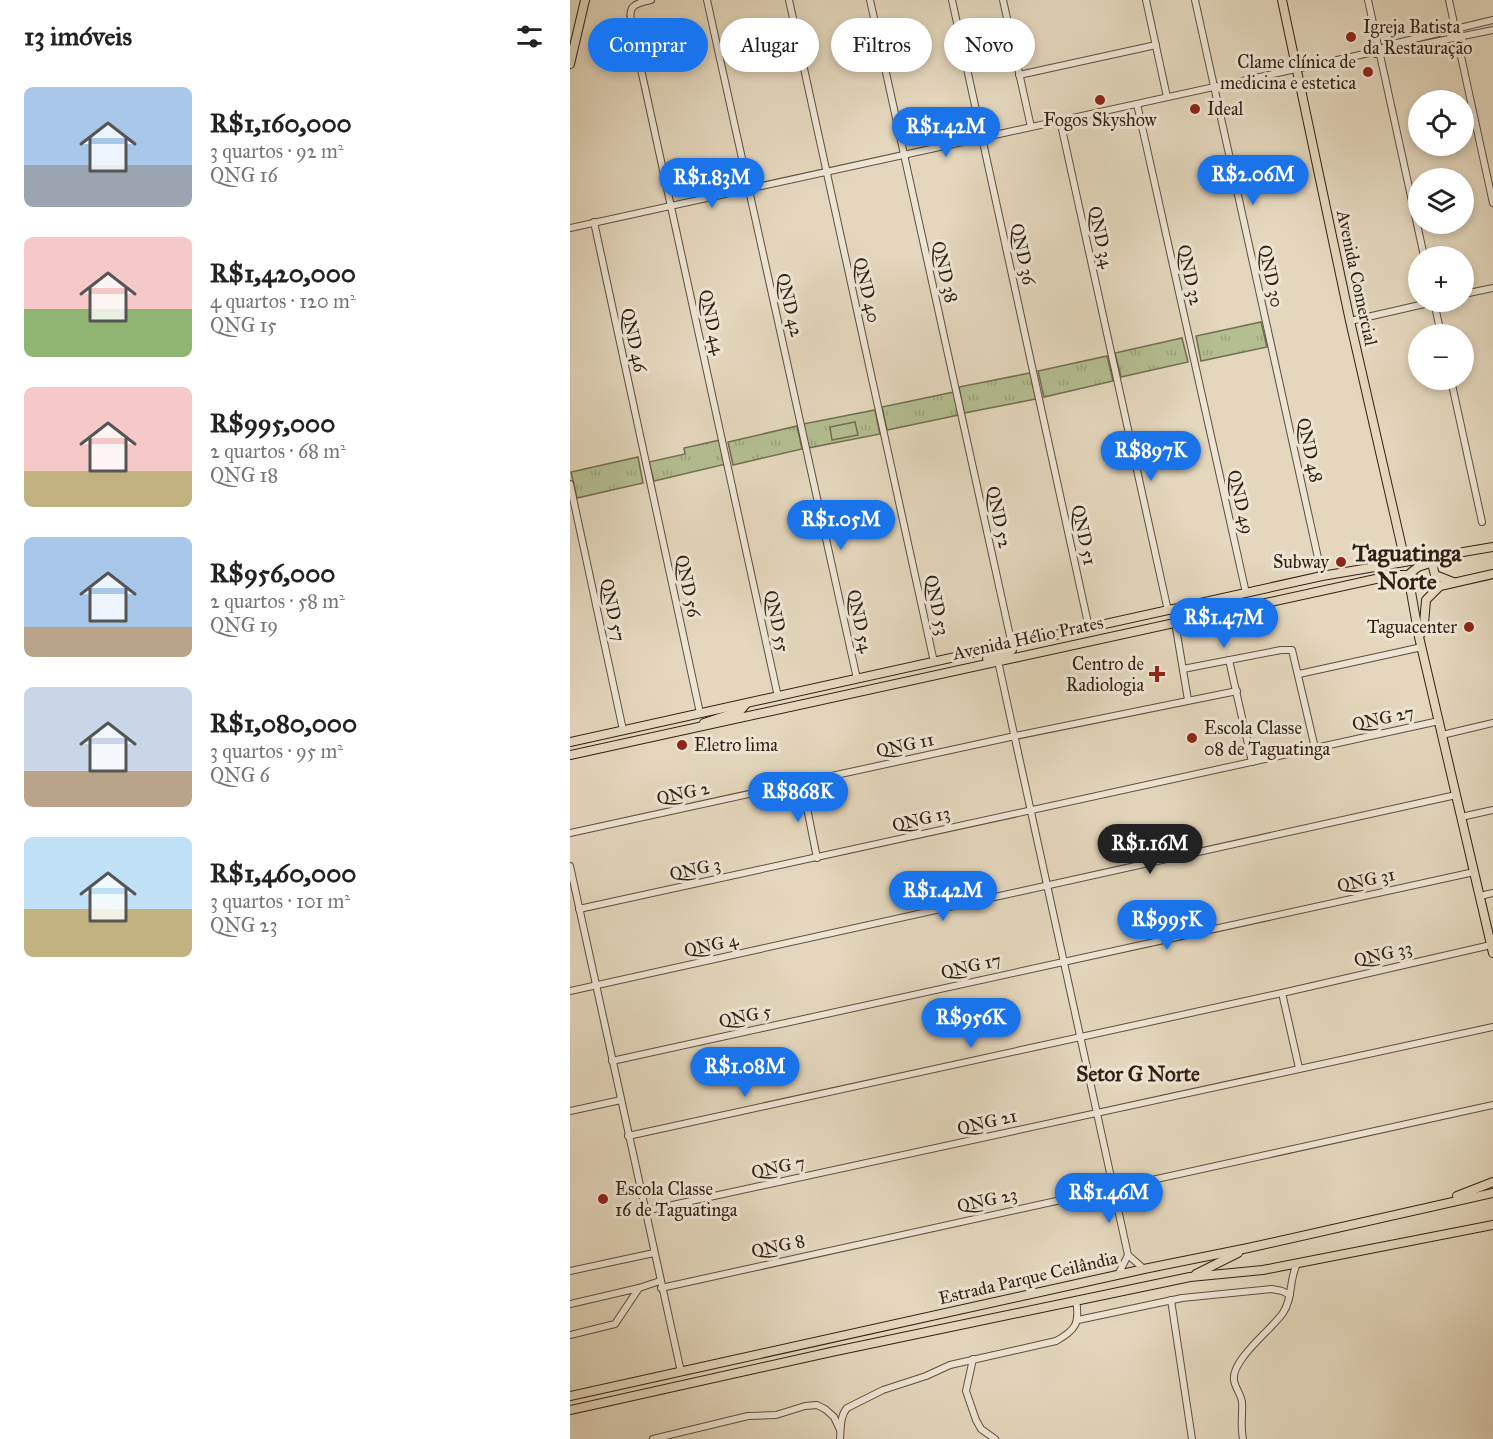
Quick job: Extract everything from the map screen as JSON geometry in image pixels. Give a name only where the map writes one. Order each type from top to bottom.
[{"type":"highway","points":[[570,64],[585,0]]},
{"type":"highway","points":[[1436,1205],[1493,1182]]},
{"type":"highway","name":"Estrada Parque Ceilândia","points":[[570,1396],[1248,1248],[1493,1192]]},
{"type":"highway","name":"Estrada Parque Ceilândia","points":[[570,1410],[831,1352],[1190,1277],[1263,1270],[1493,1225]]},
{"type":"highway","points":[[1190,1277],[1248,1248]]},
{"type":"main road","name":"Avenida Comercial","points":[[1282,0],[1350,321],[1405,561]]},
{"type":"main road","name":"Avenida Hélio Prates","points":[[570,742],[1322,576],[1493,546]]},
{"type":"main road","points":[[1452,555],[1418,567],[1408,575],[1419,637],[1492,949]]},
{"type":"main road","points":[[1436,561],[1433,567],[1435,575],[1456,582]]},
{"type":"main road","points":[[1419,637],[1424,624],[1426,600],[1440,586],[1493,574]]},
{"type":"main road","name":"Avenida Hélio Prates","points":[[570,754],[1394,575],[1408,575],[1422,582],[1440,586]]},
{"type":"main road","points":[[1175,622],[1188,614],[1209,610],[1211,606],[1207,602]]},
{"type":"main road","points":[[971,666],[974,661],[1012,650],[1012,645]]},
{"type":"main road","points":[[698,727],[708,720],[740,711],[746,704]]},
{"type":"street","name":"QND 44","points":[[651,0],[634,6],[630,15],[724,446]]},
{"type":"street","name":"QND 42","points":[[707,0],[802,428]]},
{"type":"street","name":"QND 40","points":[[789,0],[880,414]]},
{"type":"street","name":"QND 38","points":[[870,0],[957,395]]},
{"type":"street","name":"QND 36","points":[[951,0],[1034,377]]},
{"type":"street","points":[[1003,0],[1030,127]]},
{"type":"street","points":[[1146,0],[1167,98]]},
{"type":"street","name":"QND 30","points":[[1196,0],[1268,331]]},
{"type":"street","points":[[1368,0],[1422,246]]},
{"type":"street","points":[[1449,0],[1455,28]]},
{"type":"street","points":[[1379,51],[1455,28],[1493,20]]},
{"type":"street","points":[[570,228],[1298,68],[1493,30]]},
{"type":"street","points":[[1456,38],[1493,203]]},
{"type":"street","points":[[1019,75],[1156,45]]},
{"type":"street","name":"QND 32","points":[[1137,104],[1191,347]]},
{"type":"street","name":"QND 34","points":[[1060,120],[1168,611]]},
{"type":"street","name":"QND 46","points":[[594,222],[646,465]]},
{"type":"street","points":[[1474,292],[1493,288]]},
{"type":"street","points":[[1350,321],[1408,308]]},
{"type":"street","name":"QND 48","points":[[1268,331],[1322,576]]},
{"type":"street","name":"QND 49","points":[[1191,347],[1246,593]]},
{"type":"street","name":"QND 51","points":[[1034,377],[1089,628]]},
{"type":"street","points":[[1453,390],[1482,522]]},
{"type":"street","name":"QND 52","points":[[957,395],[1012,645]]},
{"type":"street","name":"QND 53","points":[[880,414],[934,662]]},
{"type":"street","name":"QND 54","points":[[802,428],[857,679]]},
{"type":"street","name":"QND 55","points":[[724,446],[778,697]]},
{"type":"street","name":"QND 56","points":[[646,465],[700,713]]},
{"type":"street","name":"QND 57","points":[[570,484],[623,730]]},
{"type":"street","points":[[1175,622],[1188,700]]},
{"type":"street","points":[[1299,674],[1422,647]]},
{"type":"street","points":[[1183,669],[1290,650],[1299,674],[1315,748]]},
{"type":"street","points":[[1229,660],[1252,762]]},
{"type":"street","points":[[998,661],[1128,1255],[1144,1269]]},
{"type":"street","name":"QNG 11","points":[[802,783],[1015,736],[1237,692]]},
{"type":"street","name":"QNG 27","points":[[1229,767],[1439,721]]},
{"type":"street","points":[[1442,735],[1493,723]]},
{"type":"street","name":"QNG 13","points":[[817,858],[1229,767]]},
{"type":"street","points":[[802,783],[817,858]]},
{"type":"street","name":"QNG 2","points":[[570,832],[802,783]]},
{"type":"street","name":"QNG 4","points":[[570,991],[1456,795]]},
{"type":"street","points":[[1461,817],[1493,810]]},
{"type":"street","name":"QNG 3","points":[[579,909],[817,858]]},
{"type":"street","points":[[570,866],[681,1372]]},
{"type":"street","name":"QNG 31","points":[[1064,961],[1474,872]]},
{"type":"street","points":[[1480,896],[1493,893]]},
{"type":"street","name":"QNG 33","points":[[628,1136],[1492,949]]},
{"type":"street","name":"QNG 17","points":[[849,1009],[1064,961]]},
{"type":"street","points":[[1282,993],[1299,1068]]},
{"type":"street","name":"QNG 5","points":[[612,1061],[849,1009]]},
{"type":"street","name":"QNG 21","points":[[883,1160],[1493,1027]]},
{"type":"street","points":[[570,1111],[621,1100]]},
{"type":"street","name":"QNG 23","points":[[902,1234],[1493,1105]]},
{"type":"street","name":"QNG 7","points":[[645,1211],[883,1160]]},
{"type":"street","name":"QNG 8","points":[[570,1304],[902,1234]]},
{"type":"street","points":[[570,1271],[654,1252]]},
{"type":"street","points":[[1118,1275],[1128,1255]]},
{"type":"street","points":[[1243,1439],[1240,1416],[1242,1405],[1234,1380],[1234,1372],[1249,1350],[1283,1312],[1290,1295],[1297,1264]]},
{"type":"street","points":[[570,1335],[615,1324],[639,1288]]},
{"type":"street","points":[[1078,1320],[1172,1300],[1272,1289],[1290,1295]]},
{"type":"street","points":[[840,1439],[843,1412],[855,1403],[950,1365],[1056,1341],[1073,1330],[1078,1320],[1076,1300]]},
{"type":"street","points":[[1172,1300],[1192,1439]]},
{"type":"street","points":[[973,1359],[966,1391],[981,1429],[995,1439]]},
{"type":"street","points":[[653,1439],[748,1416],[776,1415],[805,1406],[817,1405],[834,1417],[841,1430]]},
{"type":"green space","points":[[1261,322],[1267,347],[1201,361],[1196,336]]},
{"type":"green space","points":[[1182,338],[1188,362],[1121,377],[1115,353]]},
{"type":"green space","points":[[1107,356],[1113,381],[1044,397],[1038,371]]},
{"type":"green space","points":[[1030,373],[1036,399],[964,413],[959,387]]},
{"type":"green space","points":[[954,392],[959,415],[887,430],[882,407]]},
{"type":"green space","points":[[875,410],[880,434],[808,448],[803,424]]},
{"type":"green space","points":[[855,422],[858,435],[832,440],[830,427]]},
{"type":"green space","points":[[797,426],[802,449],[733,465],[728,442]]},
{"type":"green space","points":[[720,440],[726,464],[654,481],[649,462],[685,454],[684,448]]},
{"type":"green space","points":[[638,457],[643,483],[577,498],[571,472]]},
{"type":"place","name":"Igreja Batista da Restauração","points":[[1351,37]]},
{"type":"place","name":"Clame clínica de medicina e estetica","points":[[1368,72]]},
{"type":"place","name":"Fogos Skyshow","points":[[1100,100]]},
{"type":"place","name":"Ideal","points":[[1195,109]]},
{"type":"place","name":"Subway","points":[[1341,562]]},
{"type":"place","name":"Taguacenter","points":[[1469,627]]},
{"type":"place","name":"Centro de Radiologia","points":[[1157,674]]},
{"type":"place","name":"Escola Classe 08 de Taguatinga","points":[[1192,738]]},
{"type":"place","name":"Eletro lima","points":[[682,745]]},
{"type":"place","name":"Escola Classe 16 de Taguatinga","points":[[603,1199]]},
{"type":"district","name":"Taguatinga Norte","points":[[1407,567]]},
{"type":"district","name":"Setor G Norte","points":[[1138,1074]]}]
